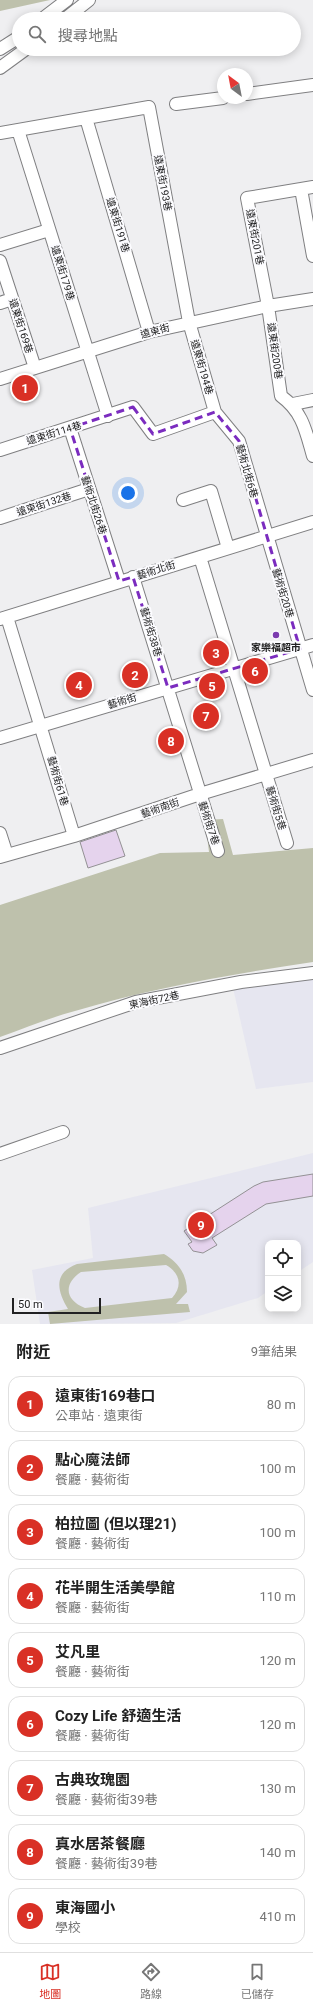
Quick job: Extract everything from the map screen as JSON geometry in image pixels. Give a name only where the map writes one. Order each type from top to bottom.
[{"type":"street","points":[[51,12],[67,0]]},
{"type":"street","points":[[74,12],[89,0]]},
{"type":"street","points":[[0,49],[12,41]]},
{"type":"street","points":[[0,68],[16,56]]},
{"type":"street","points":[[253,93],[313,85]]},
{"type":"street","points":[[176,104],[217,99]]},
{"type":"street","name":"遠東街193巷","points":[[86,118],[149,107],[189,322]]},
{"type":"street","points":[[0,133],[86,118]]},
{"type":"street","name":"遠東街191巷","points":[[86,118],[150,332]]},
{"type":"street","name":"遠東街179巷","points":[[18,130],[108,416]]},
{"type":"street","points":[[307,188],[313,256]]},
{"type":"street","name":"遠東街201巷","points":[[268,306],[247,198],[307,188]]},
{"type":"street","points":[[0,246],[49,230]]},
{"type":"street","name":"遠東街169巷","points":[[0,261],[35,368]]},
{"type":"street","points":[[0,303],[12,299]]},
{"type":"street","name":"遠東街","points":[[0,380],[150,332],[189,322],[268,306],[313,299]]},
{"type":"street","name":"遠東街200巷","points":[[268,306],[281,396],[293,404]]},
{"type":"street","name":"遠東街194巷","points":[[189,322],[215,412]]},
{"type":"street","points":[[313,400],[293,404],[304,423],[313,456]]},
{"type":"street","name":"遠東街114巷","points":[[0,450],[133,407],[153,434],[215,412]]},
{"type":"street","name":"藝術北街6巷","points":[[215,412],[239,441],[266,537]]},
{"type":"street","name":"藝術北街26巷","points":[[70,428],[119,581]]},
{"type":"street","name":"遠東街132巷","points":[[0,518],[89,489]]},
{"type":"street","points":[[183,500],[211,492],[228,548]]},
{"type":"street","name":"藝術北街","points":[[4,618],[119,581],[313,522]]},
{"type":"street","name":"藝術街20巷","points":[[266,537],[313,690]]},
{"type":"street","name":"藝術街5巷","points":[[200,557],[287,843]]},
{"type":"street","name":"藝術街38巷","points":[[133,577],[200,794]]},
{"type":"street","name":"藝術街61巷","points":[[4,618],[42,725],[74,836]]},
{"type":"street","name":"藝術街","points":[[0,738],[313,645]]},
{"type":"street","name":"藝術南街","points":[[0,833],[3,856],[74,836],[200,794],[313,760]]},
{"type":"street","name":"藝術街7巷","points":[[200,794],[218,851]]},
{"type":"street","name":"東海街72巷","points":[[0,1048],[136,1002],[241,982],[313,973]]},
{"type":"street","points":[[0,1154],[63,1132]]},
{"type":"highlighted area","points":[[133,407],[153,434],[215,412],[239,441],[300,649],[168,688],[133,577],[119,581],[70,428]]},
{"type":"shaded area","points":[[313,979],[313,1082],[256,1089],[233,988]]},
{"type":"shaded area","points":[[313,1153],[313,1262],[301,1270],[301,1240],[265,1240],[265,1293],[258,1298],[176,1323],[40,1324],[32,1270],[93,1258],[88,1208]]},
{"type":"green space","points":[[0,0],[50,0],[0,11]]},
{"type":"green space","points":[[223,819],[233,855],[313,848],[313,962],[253,971],[133,995],[46,1020],[0,1037],[0,905],[160,853],[209,852],[205,820]]},
{"type":"green space","points":[[164,1254],[174,1261],[181,1269],[187,1286],[187,1292],[176,1304],[188,1304],[190,1312],[50,1324],[48,1312],[68,1309],[61,1296],[59,1283],[64,1272],[77,1264]],"holes":[[[166,1265],[171,1268],[177,1276],[179,1284],[178,1289],[172,1298],[85,1308],[78,1305],[70,1296],[69,1287],[71,1282],[81,1272]]]},
{"type":"building","points":[[116,830],[125,856],[88,868],[80,842]]},
{"type":"building","points":[[313,1174],[313,1196],[266,1204],[212,1238],[217,1245],[203,1253],[193,1251],[188,1244],[192,1242],[184,1231],[254,1186],[263,1182]]},
{"type":"place","name":"遠東街169巷口","points":[[25,388]]},
{"type":"place","name":"家樂福超市","points":[[276,635]]},
{"type":"place","name":"柏拉圖 (但以理21)","points":[[216,653]]},
{"type":"place","name":"Cozy Life 舒適生活","points":[[255,671]]},
{"type":"place","name":"點心魔法師","points":[[135,675]]},
{"type":"place","name":"花半開生活美學館","points":[[79,685]]},
{"type":"place","name":"艾凡里","points":[[212,686]]},
{"type":"place","name":"古典玫瑰園","points":[[206,716]]},
{"type":"place","name":"真水居茶餐廳","points":[[171,741]]},
{"type":"place","name":"東海國小","points":[[201,1225]]}]
